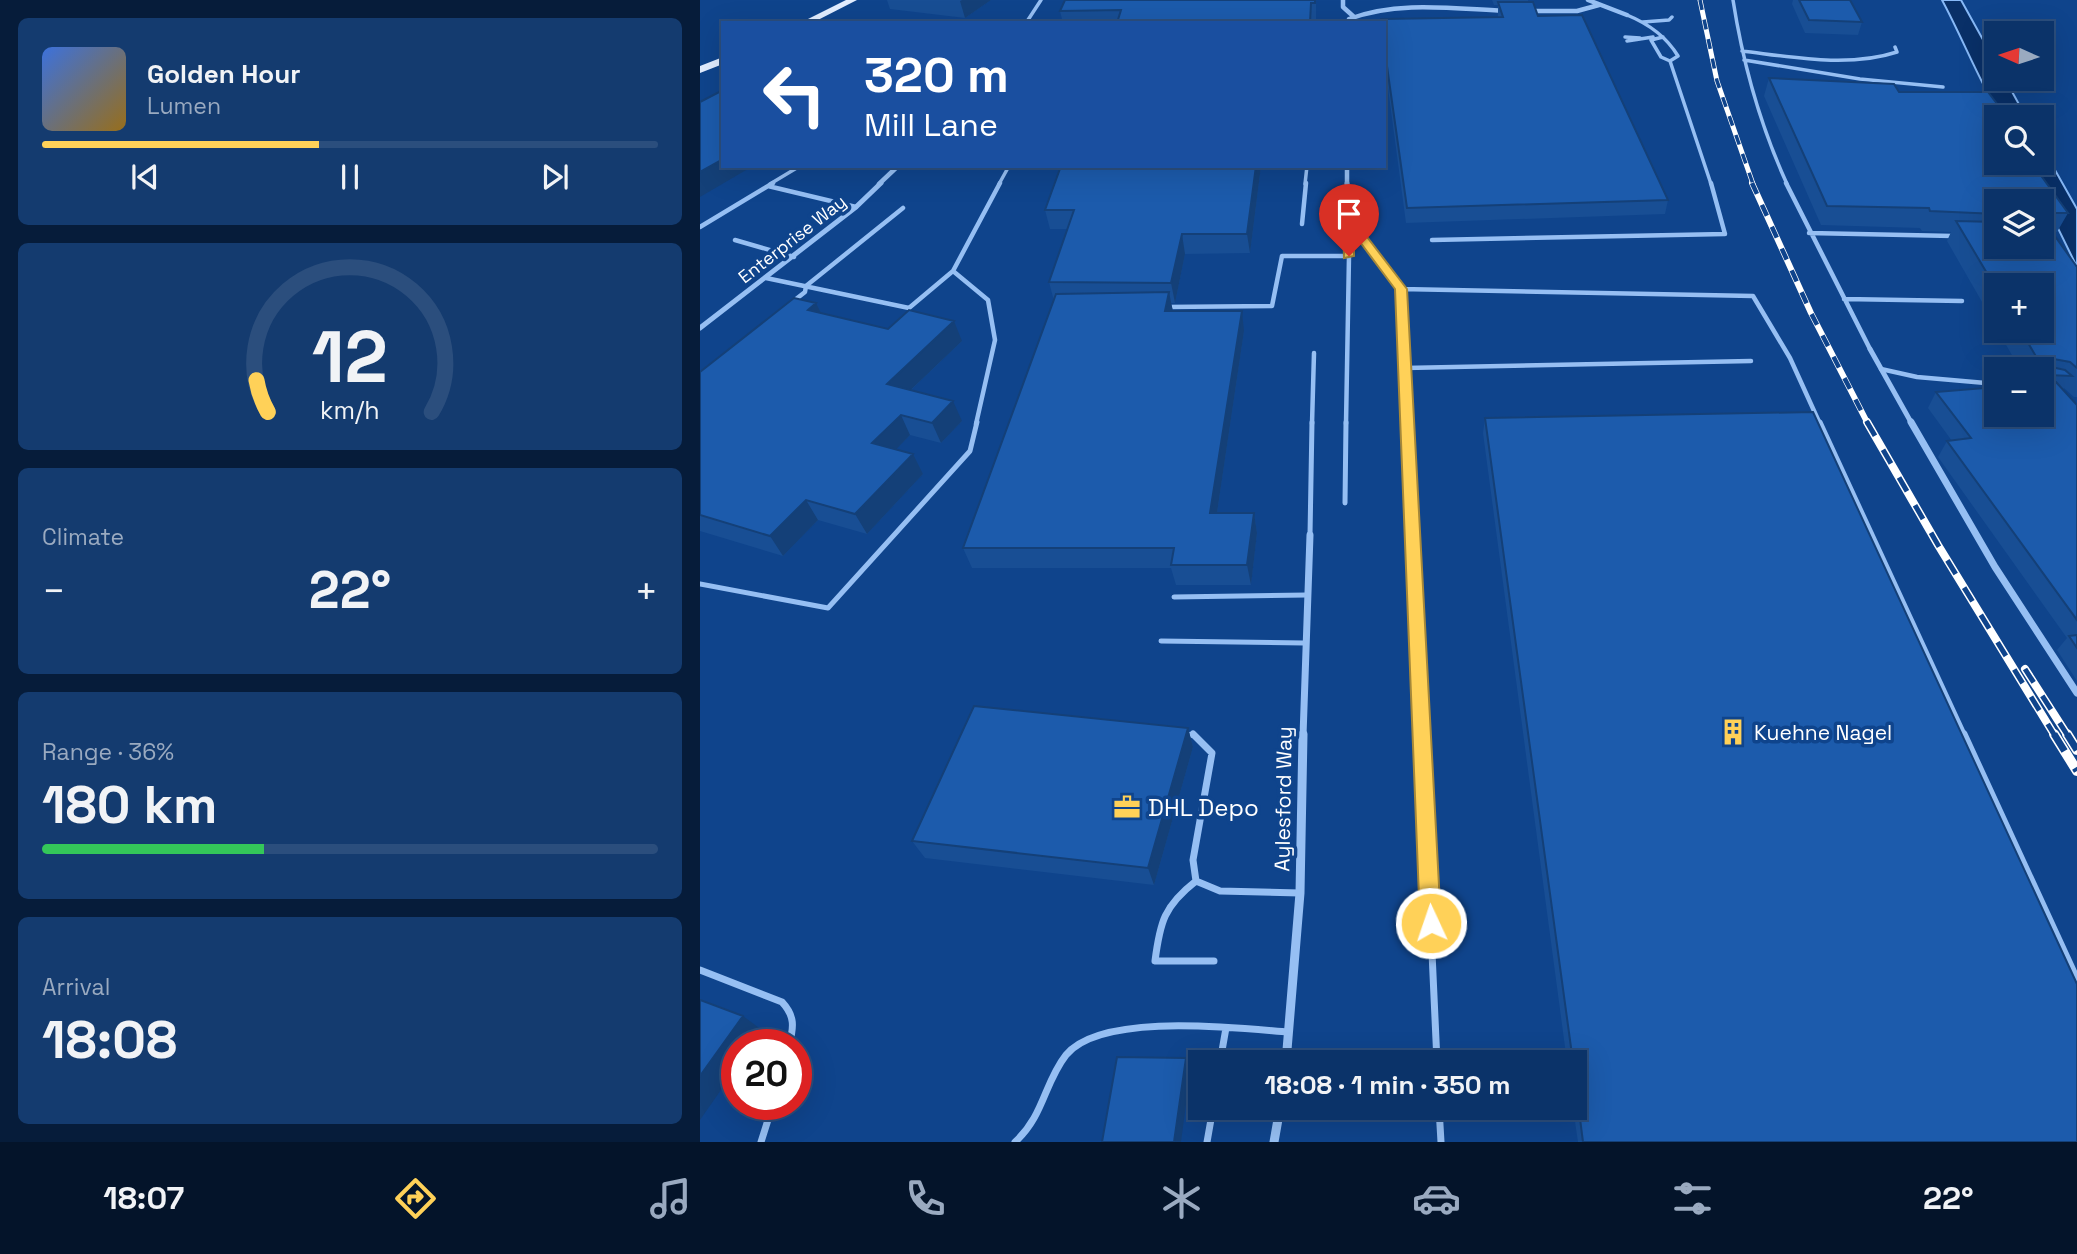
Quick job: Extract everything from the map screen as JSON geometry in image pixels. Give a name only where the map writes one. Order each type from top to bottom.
[{"type":"main road","points":[[808,21],[853,0]]},
{"type":"main road","points":[[700,70],[721,61]]},
{"type":"street","points":[[1343,0],[1347,12],[1353,16],[1396,9],[1517,11]]},
{"type":"street","points":[[1588,0],[1627,15]]},
{"type":"street","points":[[1529,11],[1577,11],[1599,5]]},
{"type":"street","points":[[1349,21],[1353,16]]},
{"type":"street","name":"Enterprise Way","points":[[700,328],[856,207],[896,168]]},
{"type":"street","points":[[1347,168],[1349,256]]},
{"type":"street","points":[[1870,349],[2032,630],[2077,693]]},
{"type":"street","name":"Aylesford Way","points":[[1287,1050],[1300,893],[1304,643],[1310,535]]},
{"type":"street","points":[[1274,1142],[1278,1120]]},
{"type":"lane","points":[[1027,21],[1041,0]]},
{"type":"lane","points":[[1733,0],[1753,100],[1809,233],[1870,349]]},
{"type":"lane","points":[[1627,15],[1643,22],[1670,41],[1678,56],[1670,61]]},
{"type":"lane","points":[[1643,22],[1669,20],[1672,17]]},
{"type":"lane","points":[[1626,39],[1663,37]]},
{"type":"lane","points":[[1432,240],[1725,234],[1670,61],[1661,57],[1651,40],[1663,37]]},
{"type":"lane","points":[[1742,51],[1782,56],[1868,58],[1885,57],[1896,52],[1895,47]]},
{"type":"lane","points":[[1744,60],[1860,79],[1943,87]]},
{"type":"lane","points":[[700,227],[797,168]]},
{"type":"lane","points":[[766,278],[909,308],[953,271],[1008,168]]},
{"type":"lane","points":[[1301,224],[1307,168]]},
{"type":"lane","points":[[768,186],[856,207]]},
{"type":"lane","points":[[784,310],[805,292],[806,286],[902,208]]},
{"type":"lane","points":[[1347,218],[1401,289],[1436,1050]]},
{"type":"lane","points":[[1809,233],[1960,236]]},
{"type":"lane","points":[[735,240],[794,257]]},
{"type":"lane","points":[[1154,307],[1272,306],[1282,256],[1349,256],[1345,503]]},
{"type":"lane","points":[[700,584],[828,608],[970,451],[995,340],[988,300],[953,271]]},
{"type":"lane","points":[[1401,289],[1754,296],[1790,358],[2077,978]]},
{"type":"lane","points":[[1844,299],[1962,300]]},
{"type":"lane","points":[[1310,535],[1314,354]]},
{"type":"lane","points":[[1405,368],[1751,361]]},
{"type":"lane","points":[[1881,369],[1917,377],[1984,383]]},
{"type":"lane","points":[[1174,597],[1307,595]]},
{"type":"lane","points":[[1161,641],[1304,643]]},
{"type":"lane","points":[[1169,731],[1193,734],[1212,753],[1193,860],[1196,881]]},
{"type":"lane","points":[[1196,881],[1220,891],[1300,893]]},
{"type":"lane","points":[[1196,881],[1171,900],[1159,928],[1155,961],[1214,961]]},
{"type":"lane","points":[[700,970],[782,1002],[792,1011],[795,1022],[793,1029]]},
{"type":"lane","points":[[1015,1142],[1028,1132],[1066,1054],[1079,1042],[1110,1030],[1192,1026],[1288,1031]]},
{"type":"lane","points":[[1222,1050],[1226,1028]]},
{"type":"lane","points":[[761,1142],[768,1120]]},
{"type":"lane","points":[[1207,1142],[1211,1120]]},
{"type":"lane","points":[[1440,1120],[1441,1142]]},
{"type":"water","points":[[1942,0],[1961,0],[1984,42],[1984,86]]},
{"type":"water","points":[[1987,91],[2012,91],[2019,105],[1994,105]]},
{"type":"water","points":[[2054,168],[2077,209],[2077,267],[2054,220],[2054,189],[2039,189],[2032,175],[2054,175]]},
{"type":"building","points":[[1065,0],[1315,0],[1315,3],[1311,3],[1310,21],[1118,21],[1121,10],[1060,11]]},
{"type":"building","points":[[1799,0],[1850,0],[1862,22],[1809,20]]},
{"type":"building","points":[[1498,2],[1533,2],[1538,16],[1582,15],[1668,200],[1407,208],[1386,59],[1386,21],[1381,19],[1503,17]]},
{"type":"building","points":[[1769,78],[1894,84],[1899,92],[1988,92],[1998,105],[1984,105],[1984,175],[2041,175],[2051,189],[1984,189],[1984,213],[1930,211],[1929,208],[1827,206]]},
{"type":"building","points":[[721,91],[721,160],[700,172],[700,102]]},
{"type":"building","points":[[1060,168],[1256,168],[1247,234],[1182,234],[1171,283],[1049,282],[1074,210],[1045,210]]},
{"type":"building","points":[[2054,194],[2068,213],[2054,213]]},
{"type":"building","points":[[1956,221],[1984,222],[1984,259],[2054,259],[2054,235],[2077,267],[2077,368],[2070,362],[2054,357],[2036,357],[2028,343],[2054,343],[2054,273],[1987,273]]},
{"type":"building","points":[[1169,292],[1165,311],[1242,311],[1210,513],[1254,513],[1247,565],[1171,565],[1174,548],[963,548],[1056,294]]},
{"type":"building","points":[[794,298],[816,303],[808,310],[888,329],[909,310],[954,321],[887,384],[953,401],[932,423],[901,415],[872,443],[913,454],[855,514],[806,500],[770,536],[700,515],[700,372]]},
{"type":"building","points":[[2054,368],[2065,370],[2072,376],[2054,375]]},
{"type":"building","points":[[2054,382],[2077,405],[2077,620],[1947,441],[1971,438],[1936,392],[1984,388],[1984,427],[2054,427]]},
{"type":"building","name":"Kuehne Nagel","points":[[1813,412],[2077,984],[2077,1142],[1583,1142],[1580,1120],[1587,1120],[1587,1050],[1571,1050],[1485,418]]},
{"type":"building","points":[[2077,635],[2077,648],[2069,636]]},
{"type":"building","points":[[974,706],[1188,728],[1148,868],[912,841]]},
{"type":"building","points":[[700,1000],[743,1016],[734,1029],[721,1029],[721,1047],[700,1076]]},
{"type":"building","points":[[1117,1057],[1186,1058],[1174,1142],[1102,1142]]},
{"type":"railway","points":[[1700,0],[1717,81],[1753,184]]},
{"type":"railway","points":[[1752,183],[1811,313],[1868,424]]},
{"type":"railway","points":[[1867,422],[1938,545],[2055,736]]},
{"type":"railway","points":[[2025,669],[2068,736]]},
{"type":"railway","points":[[2054,734],[2077,771]]},
{"type":"railway","points":[[2067,734],[2077,750]]},
{"type":"place","name":"Kuehne Nagel","points":[[1733,732]]},
{"type":"place","name":"DHL Depo","points":[[1127,807]]},
{"type":"route","points":[[1349,256],[1347,218],[1401,289],[1431,923]]}]
